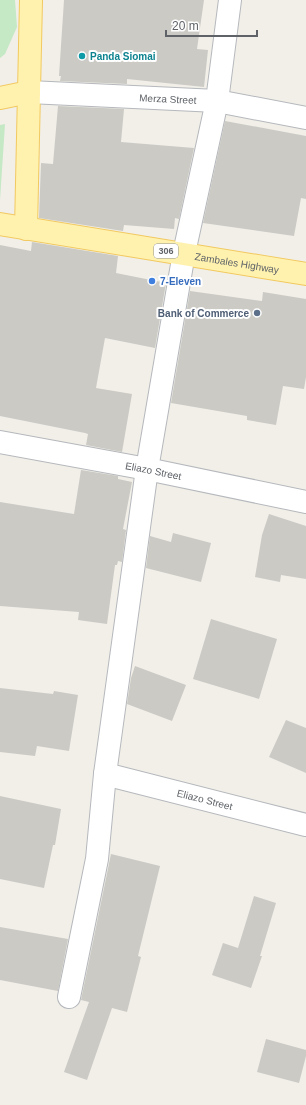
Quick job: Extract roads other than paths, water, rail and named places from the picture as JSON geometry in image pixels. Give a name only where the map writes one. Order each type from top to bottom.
[{"type":"main road","points":[[26,229],[31,0]]},
{"type":"main road","points":[[0,98],[28,92]]},
{"type":"main road","name":"Zambales Highway","points":[[0,224],[306,274]]},
{"type":"street","points":[[69,997],[97,859],[104,774],[148,469],[184,253],[217,101],[230,0]]},
{"type":"street","name":"Merza Street","points":[[28,92],[217,101],[306,118]]},
{"type":"street","name":"Eliazo Street","points":[[0,442],[148,469],[306,502]]},
{"type":"street","name":"Eliazo Street","points":[[104,774],[306,824]]},
{"type":"place","name":"Panda Siomai","points":[[82,56]]},
{"type":"place","name":"7-Eleven","points":[[152,281]]},
{"type":"place","name":"Bank of Commerce","points":[[257,313]]}]
